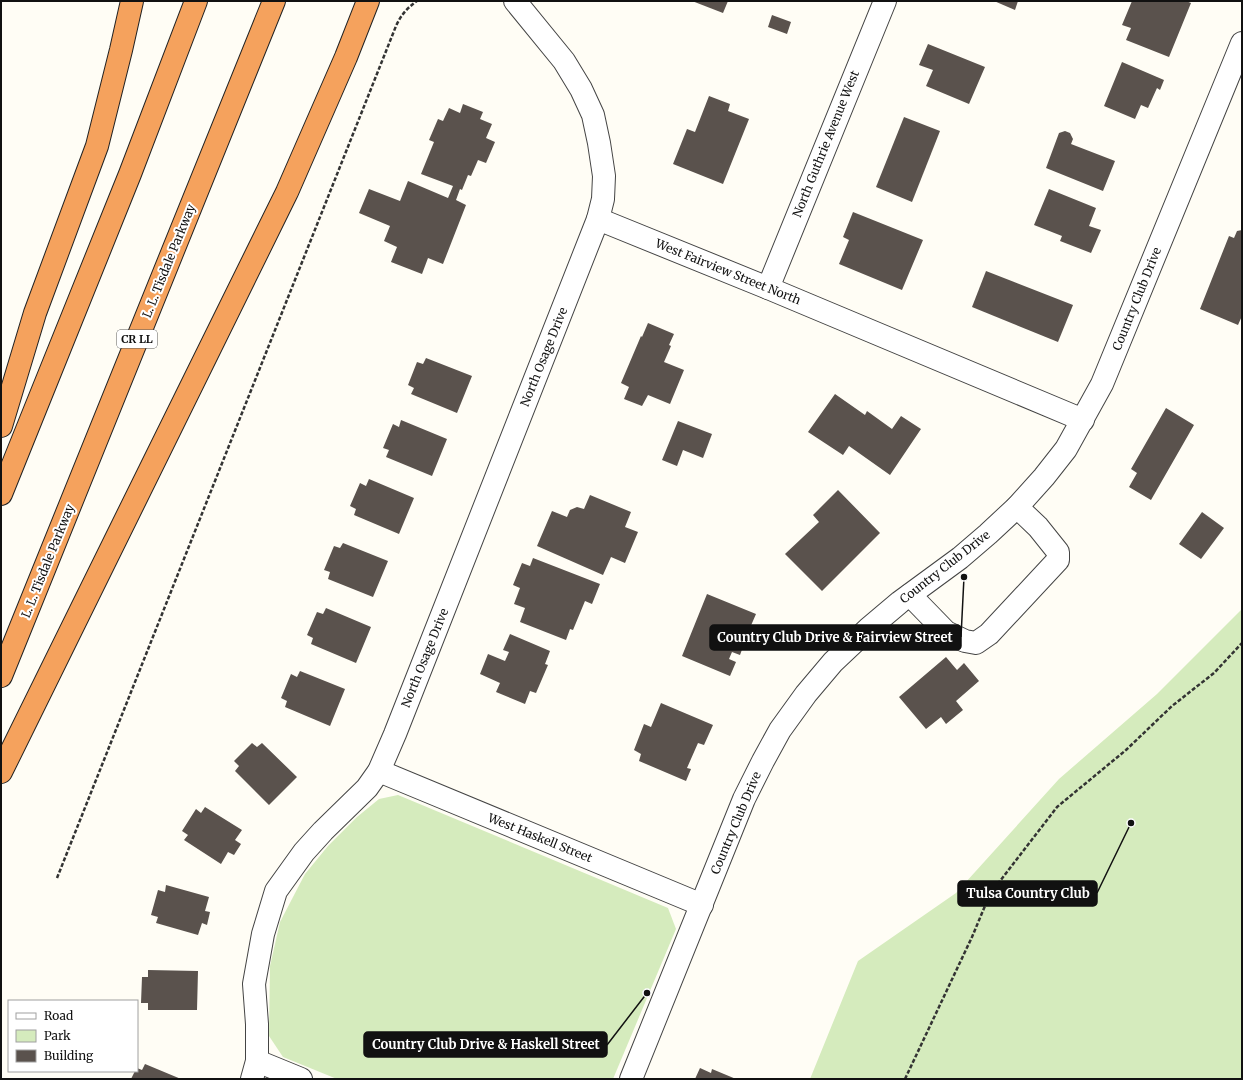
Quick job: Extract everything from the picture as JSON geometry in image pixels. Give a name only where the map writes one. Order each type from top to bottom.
[{"type":"highway","points":[[1,426],[36,313],[97,146],[132,1]]},
{"type":"highway","points":[[1,494],[130,174],[196,1]]},
{"type":"highway","name":"L. L. Tisdale Parkway","points":[[1,676],[274,1]]},
{"type":"highway","points":[[1,772],[287,192],[346,57],[368,1]]},
{"type":"street","points":[[516,1],[564,61],[581,89],[593,115],[604,176],[603,199],[598,219]]},
{"type":"street","name":"North Guthrie Avenue West","points":[[768,288],[885,1]]},
{"type":"street","name":"Country Club Drive","points":[[631,1079],[744,799],[762,761],[780,730],[806,694],[833,662],[868,629],[910,595],[960,558],[1018,507],[1066,449],[1102,384],[1242,42]]},
{"type":"street","name":"West Fairview Street North","points":[[598,219],[768,288],[1083,420]]},
{"type":"street","name":"North Osage Drive","points":[[254,1070],[257,1024],[254,984],[263,934],[276,891],[304,852],[367,788],[379,771],[395,734],[598,219]]},
{"type":"street","points":[[910,595],[946,632],[965,641],[976,642],[988,634],[1058,560],[1058,552],[1038,527],[1018,507]]},
{"type":"street","name":"West Haskell Street","points":[[379,771],[702,905]]},
{"type":"street","points":[[254,1070],[301,1079]]},
{"type":"path","points":[[57,878],[396,26],[401,16],[417,1]]},
{"type":"path","points":[[905,1079],[972,937],[990,894],[1057,807],[1126,750],[1172,706],[1214,672],[1242,643]]},
{"type":"green space","points":[[1242,609],[1242,1079],[810,1079],[858,961],[956,893],[1059,779],[1157,694]]},
{"type":"green space","points":[[398,795],[668,908],[676,929],[613,1079],[337,1079],[283,1057],[269,1036],[270,966],[280,922],[305,874],[328,846],[357,817],[379,799]]},
{"type":"building","points":[[692,1],[728,1],[723,13]]},
{"type":"building","points":[[994,1],[1018,1],[1015,10]]},
{"type":"building","points":[[1132,1],[1186,1],[1191,3],[1169,57],[1126,40],[1131,28],[1122,25]]},
{"type":"building","points":[[772,15],[791,22],[787,34],[768,27]]},
{"type":"building","points":[[928,44],[985,67],[969,104],[926,86],[933,70],[919,65]]},
{"type":"building","points":[[1122,62],[1164,80],[1160,90],[1157,88],[1148,108],[1141,105],[1135,119],[1104,106]]},
{"type":"building","points":[[709,96],[730,104],[728,111],[749,119],[723,184],[673,164],[687,129],[695,132]]},
{"type":"building","points":[[463,104],[483,112],[480,119],[492,124],[486,138],[495,142],[486,163],[478,160],[471,176],[468,175],[462,190],[460,189],[456,200],[466,205],[443,264],[428,258],[422,274],[391,262],[397,247],[384,241],[390,226],[359,213],[369,189],[400,201],[408,181],[448,198],[453,186],[421,174],[434,142],[429,140],[438,119],[443,121],[449,108],[460,113]]},
{"type":"building","points":[[904,117],[940,131],[912,202],[876,187]]},
{"type":"building","points":[[1065,131],[1070,133],[1073,139],[1071,144],[1115,161],[1103,191],[1046,168],[1059,133]]},
{"type":"building","points":[[1049,189],[1096,208],[1089,226],[1101,230],[1091,253],[1060,241],[1062,236],[1034,225]]},
{"type":"building","points":[[853,212],[923,240],[902,290],[839,264],[849,240],[843,237]]},
{"type":"building","points":[[1242,230],[1242,316],[1238,325],[1200,309],[1229,236],[1234,238],[1237,231]]},
{"type":"building","points":[[986,271],[1073,305],[1058,342],[972,307]]},
{"type":"building","points":[[648,323],[674,334],[669,345],[671,346],[664,362],[684,370],[670,404],[648,395],[642,406],[624,399],[629,387],[621,383]]},
{"type":"building","points":[[426,358],[472,376],[457,413],[411,394],[414,388],[408,385],[417,362],[423,364]]},
{"type":"building","points":[[835,394],[865,415],[867,411],[892,429],[901,416],[921,429],[890,475],[849,446],[843,455],[808,432]]},
{"type":"building","points":[[1166,408],[1194,425],[1151,500],[1129,487],[1137,473],[1131,469]]},
{"type":"building","points":[[401,420],[447,439],[432,476],[386,457],[389,450],[383,448],[393,424],[399,427]]},
{"type":"building","points":[[678,421],[712,434],[703,458],[683,450],[677,466],[662,460]]},
{"type":"building","points":[[369,479],[414,498],[399,534],[354,515],[356,509],[350,506],[360,483],[366,486]]},
{"type":"building","points":[[838,490],[880,533],[822,591],[785,554],[819,522],[813,515]]},
{"type":"building","points":[[590,495],[631,512],[625,527],[638,532],[625,563],[611,557],[603,575],[537,546],[552,511],[567,517],[570,510],[577,507],[584,509]]},
{"type":"building","points":[[1202,512],[1224,528],[1201,559],[1179,544]]},
{"type":"building","points":[[343,543],[388,561],[373,597],[328,579],[330,572],[324,570],[334,546],[340,548]]},
{"type":"building","points":[[533,558],[600,584],[592,604],[585,601],[573,630],[570,629],[566,640],[520,622],[525,608],[514,604],[520,588],[513,585],[522,563],[530,566]]},
{"type":"building","points":[[707,594],[756,614],[746,637],[740,635],[737,641],[744,644],[740,655],[732,652],[729,659],[736,662],[730,676],[682,656]]},
{"type":"building","points":[[326,608],[371,627],[356,663],[311,644],[313,638],[307,635],[317,612],[323,614]]},
{"type":"building","points":[[510,634],[550,651],[545,664],[548,665],[536,693],[530,691],[525,704],[496,692],[500,683],[480,674],[488,654],[505,661],[509,652],[503,650]]},
{"type":"building","points":[[946,657],[957,670],[964,663],[979,681],[956,701],[963,710],[946,724],[941,717],[926,729],[899,697]]},
{"type":"building","points":[[300,671],[345,689],[330,726],[285,707],[287,701],[281,698],[291,674],[297,677]]},
{"type":"building","points":[[661,703],[713,725],[704,745],[698,743],[687,768],[691,769],[686,781],[639,761],[641,754],[634,750],[644,724],[651,727]]},
{"type":"building","points":[[252,743],[257,747],[262,743],[297,777],[269,805],[235,771],[239,766],[234,761]]},
{"type":"building","points":[[205,807],[242,830],[235,840],[241,844],[234,855],[228,852],[221,864],[184,840],[188,835],[182,831],[196,809],[201,813]]},
{"type":"building","points":[[166,885],[209,897],[205,911],[210,912],[207,925],[202,923],[198,935],[156,923],[158,917],[151,915],[158,890],[165,892]]},
{"type":"building","points":[[148,970],[198,971],[197,1010],[148,1010],[148,1003],[141,1003],[142,977],[148,977]]},
{"type":"building","points":[[145,1064],[181,1079],[131,1079],[134,1072],[138,1072],[138,1068],[142,1070]]},
{"type":"building","points":[[700,1068],[711,1073],[712,1069],[736,1079],[695,1079]]},
{"type":"place","name":"Country Club Drive & Fairview Street","points":[[964,577]]},
{"type":"place","name":"Tulsa Country Club","points":[[1131,823]]},
{"type":"place","name":"Country Club Drive & Haskell Street","points":[[647,993]]}]
